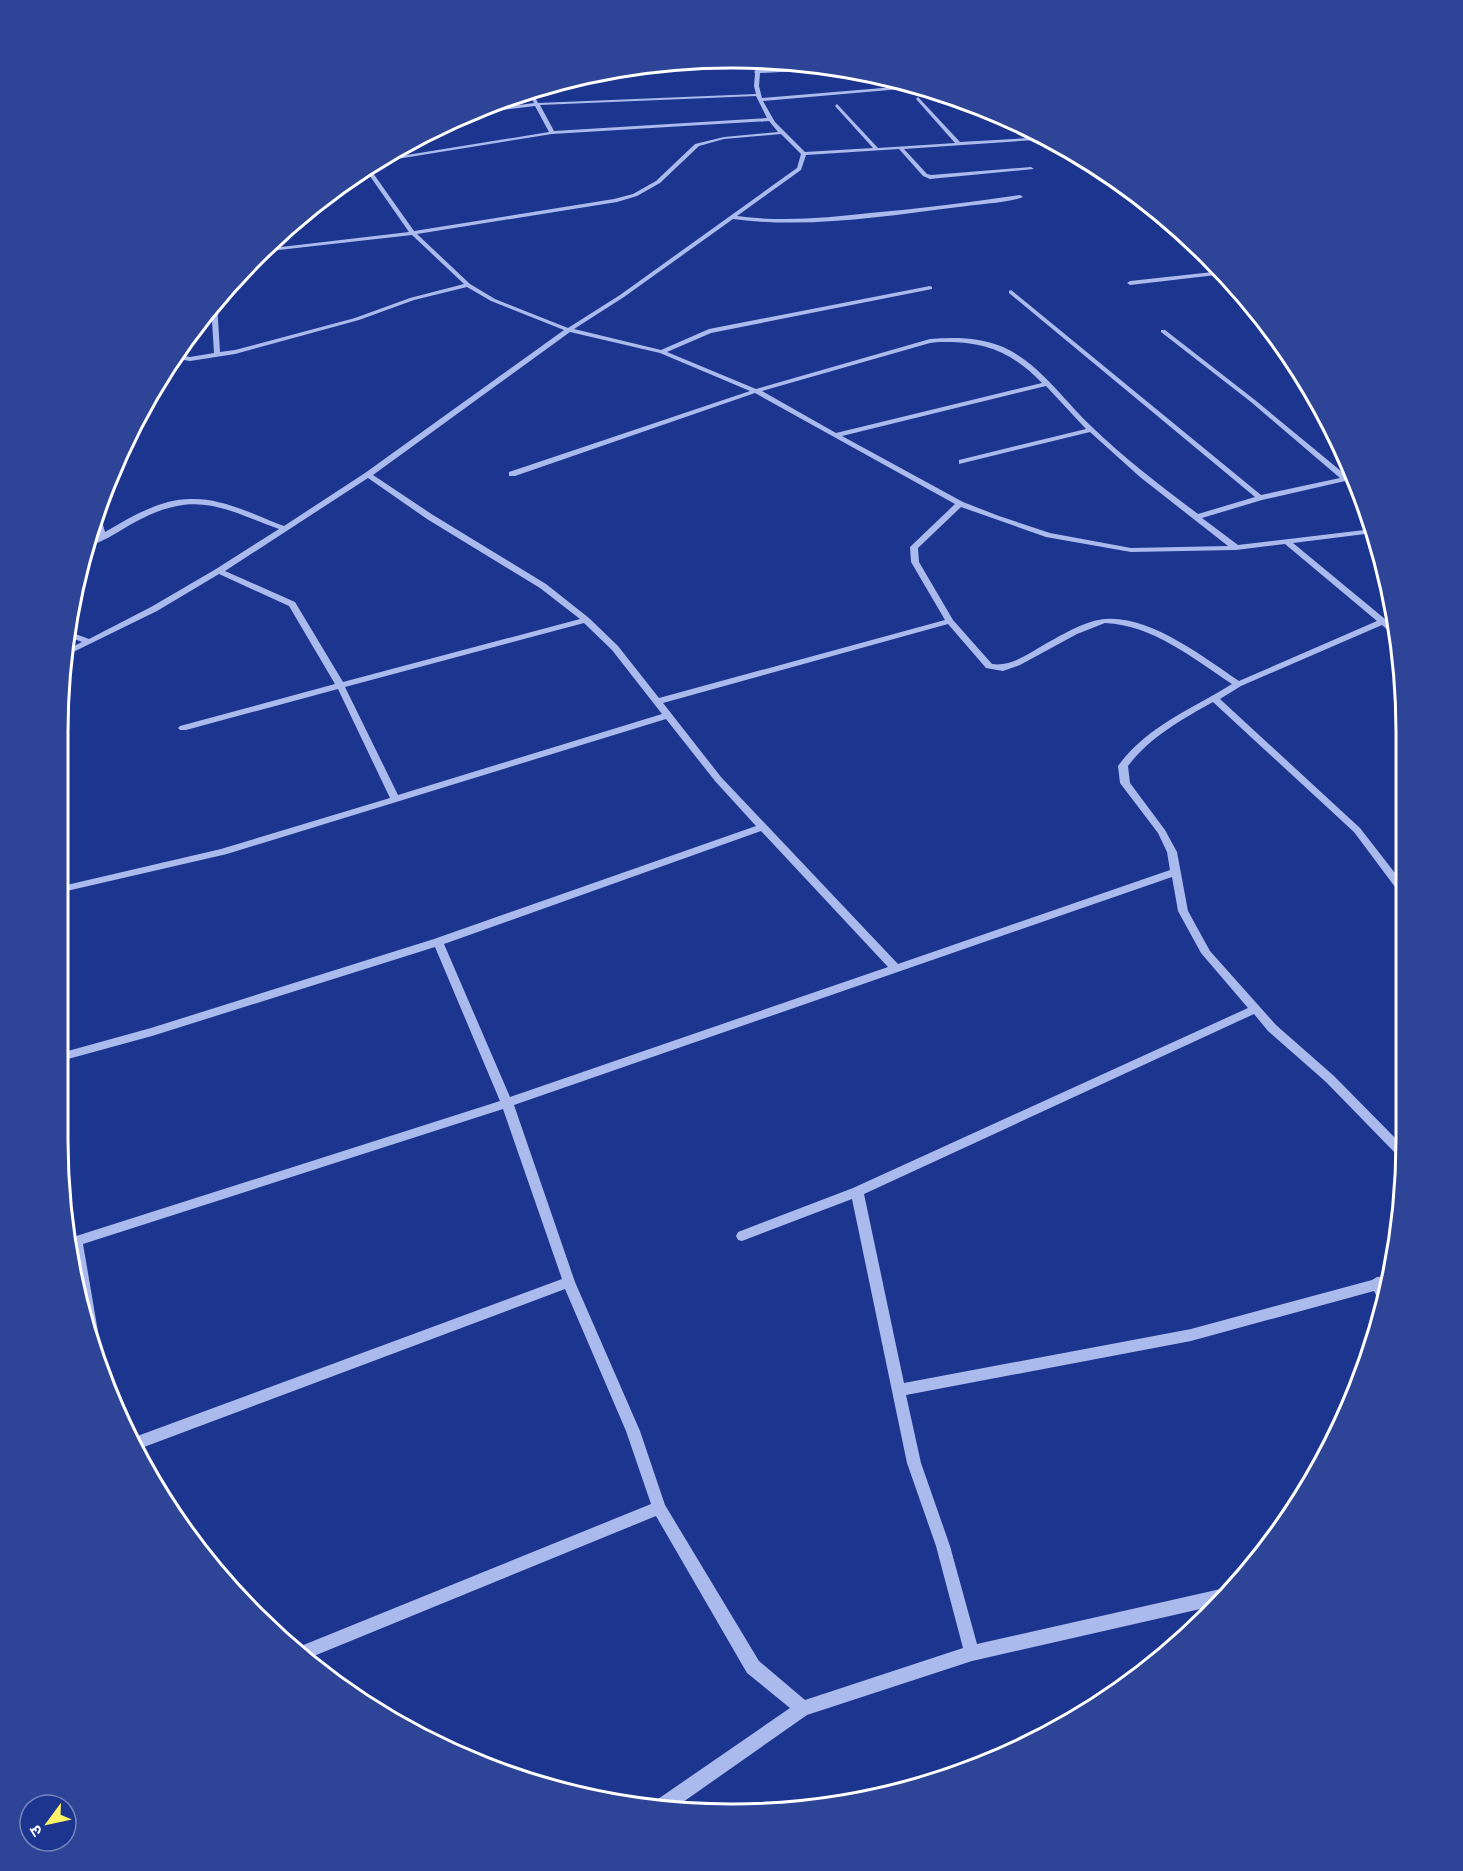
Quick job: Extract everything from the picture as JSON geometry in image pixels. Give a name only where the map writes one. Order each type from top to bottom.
[{"type":"street","points":[[757,69],[756,95],[780,133],[804,154],[1031,139]]},
{"type":"street","points":[[662,71],[775,69]]},
{"type":"street","points":[[760,100],[896,88]]},
{"type":"street","points":[[504,108],[537,104],[756,95]]},
{"type":"street","points":[[534,98],[552,134]]},
{"type":"street","points":[[918,98],[958,143]]},
{"type":"street","points":[[837,105],[877,149]]},
{"type":"street","points":[[396,159],[552,134],[771,119]]},
{"type":"street","points":[[275,249],[413,233],[615,201],[635,195],[658,182],[697,145],[724,138],[780,133]]},
{"type":"street","points":[[900,147],[925,175],[930,177],[1031,169]]},
{"type":"street","points":[[73,650],[154,609],[219,571],[368,475],[569,330],[799,169],[804,154]]},
{"type":"street","points":[[370,175],[413,233],[468,285],[493,300],[569,330],[662,352],[756,391],[960,504],[1049,535],[1131,550],[1236,548],[1364,532]]},
{"type":"street","points":[[733,217],[778,223],[915,211],[1020,197]]},
{"type":"street","points":[[1130,283],[1212,274]]},
{"type":"street","points":[[183,358],[218,356],[357,319],[412,299],[468,285]]},
{"type":"street","points":[[662,352],[709,331],[930,288]]},
{"type":"street","points":[[1011,292],[1260,498]]},
{"type":"street","points":[[214,316],[218,356]]},
{"type":"street","points":[[1162,331],[1343,473]]},
{"type":"street","points":[[512,474],[756,391],[930,341],[955,339],[980,342],[1004,350],[1023,362],[1090,430],[1236,548]]},
{"type":"street","points":[[835,435],[1046,384]]},
{"type":"street","points":[[962,462],[1090,430]]},
{"type":"street","points":[[368,475],[430,517],[543,586],[586,620],[615,648],[666,716],[718,779],[895,968]]},
{"type":"street","points":[[1197,517],[1260,498],[1346,479]]},
{"type":"street","points":[[96,540],[155,509],[190,501],[208,503],[283,528]]},
{"type":"street","points":[[960,504],[914,547],[915,562],[950,621],[989,666],[1003,668],[1104,621],[1125,621],[1144,627],[1238,684]]},
{"type":"street","points":[[100,528],[102,537]]},
{"type":"street","points":[[1287,542],[1386,621]]},
{"type":"street","points":[[219,571],[292,604],[340,685],[395,799]]},
{"type":"street","points":[[183,728],[586,620]]},
{"type":"street","points":[[656,702],[950,621]]},
{"type":"street","points":[[1386,622],[1238,684],[1158,732],[1132,751],[1123,766],[1125,783],[1162,832],[1172,852],[1183,911],[1206,952],[1272,1028],[1330,1079],[1396,1146]]},
{"type":"street","points":[[74,636],[89,642]]},
{"type":"street","points":[[1215,699],[1357,830],[1396,881]]},
{"type":"street","points":[[68,888],[223,852],[666,716]]},
{"type":"street","points":[[68,1055],[152,1032],[438,942],[764,827]]},
{"type":"street","points":[[75,1241],[507,1103],[1176,872]]},
{"type":"street","points":[[438,942],[507,1103],[569,1282],[633,1431],[659,1508],[753,1667],[803,1709]]},
{"type":"street","points":[[742,1236],[857,1192],[1255,1009]]},
{"type":"street","points":[[857,1192],[914,1463],[942,1546],[972,1653]]},
{"type":"street","points":[[141,1442],[569,1282]]},
{"type":"street","points":[[898,1389],[1191,1335],[1380,1283]]},
{"type":"street","points":[[308,1651],[659,1508]]},
{"type":"street","points":[[671,1800],[803,1709],[972,1653],[1210,1599]]}]
